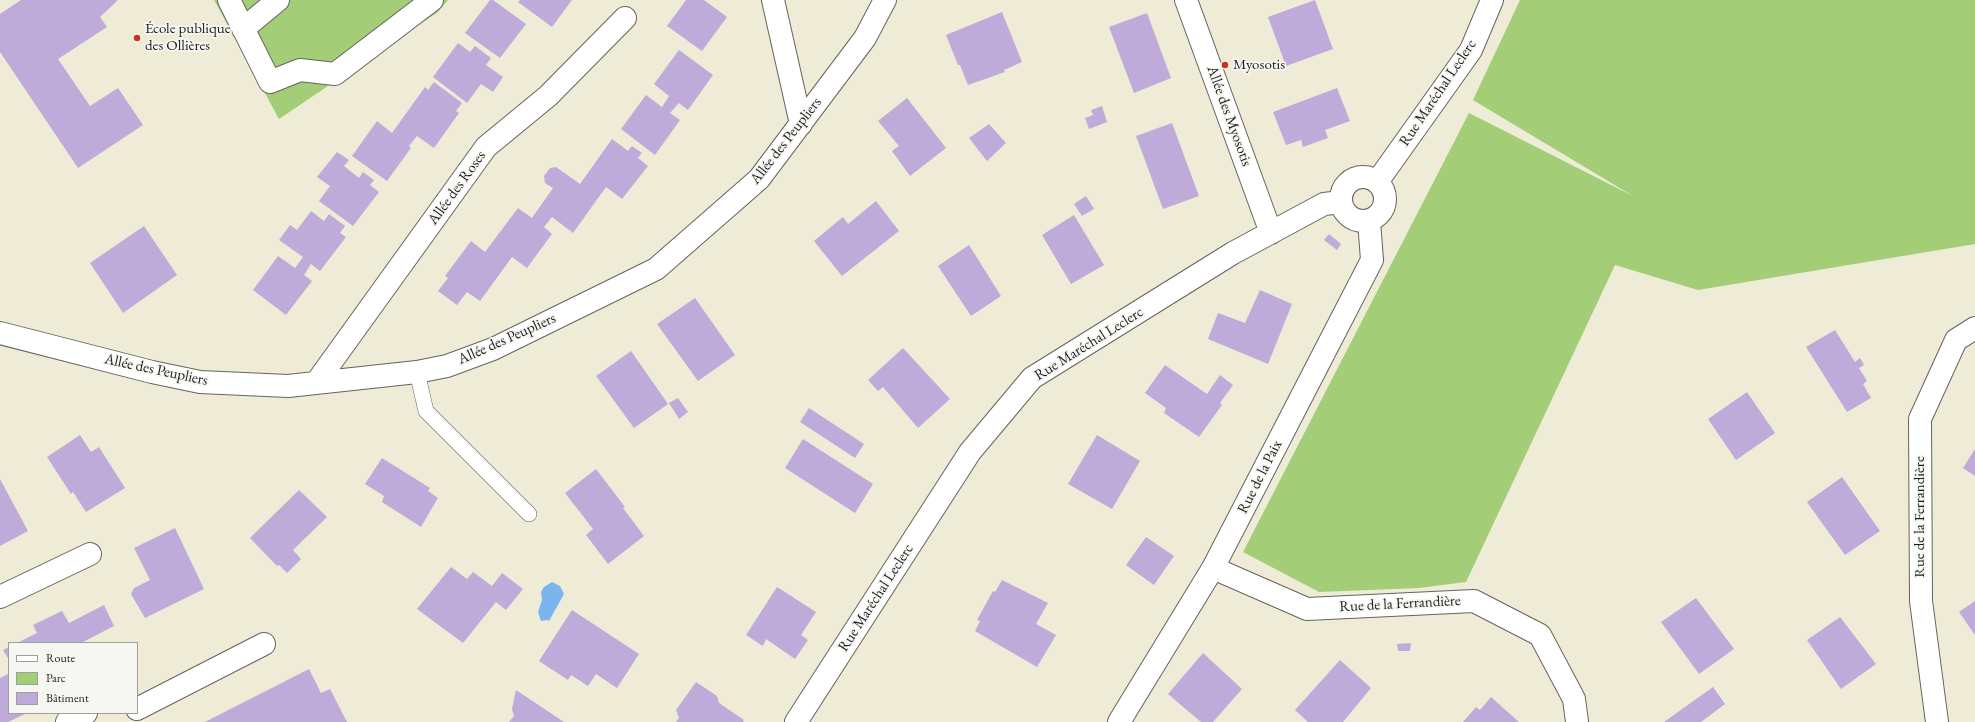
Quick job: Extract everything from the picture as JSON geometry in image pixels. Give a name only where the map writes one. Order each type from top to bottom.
[{"type":"street","points":[[229,0],[270,82],[300,70],[335,74],[432,0]]},
{"type":"street","points":[[243,28],[278,0]]},
{"type":"street","points":[[773,0],[801,124]]},
{"type":"street","name":"Allée des Peupliers","points":[[0,333],[152,372],[200,382],[288,386],[417,372],[447,366],[493,349],[656,269],[759,179],[865,38],[884,0]]},
{"type":"street","name":"Allée des Myosotis","points":[[1186,0],[1271,233]]},
{"type":"street","name":"Rue Maréchal Leclerc","points":[[1377,182],[1471,50],[1492,0]]},
{"type":"street","name":"Allée des Roses","points":[[316,383],[486,147],[548,96],[625,18]]},
{"type":"street","points":[[1368,177],[1377,182],[1383,189],[1386,199],[1384,208],[1378,216],[1370,221],[1360,222],[1351,218],[1344,211],[1341,202],[1342,192],[1348,183],[1357,178],[1368,177]]},
{"type":"street","name":"Rue Maréchal Leclerc","points":[[796,722],[970,452],[1032,378],[1233,254],[1324,204],[1341,202]]},
{"type":"street","name":"Rue de la Paix","points":[[1119,722],[1213,568],[1372,260],[1370,221]]},
{"type":"street","name":"Rue de la Ferrandière","points":[[1937,722],[1920,601],[1920,419],[1956,340],[1975,328]]},
{"type":"street","points":[[0,597],[90,554]]},
{"type":"street","name":"Rue de la Ferrandière","points":[[1213,568],[1307,609],[1474,601],[1540,635],[1574,699],[1577,722]]},
{"type":"street","points":[[138,707],[264,644]]},
{"type":"street","points":[[67,722],[84,714]]},
{"type":"lane","points":[[417,372],[426,411],[529,514]]},
{"type":"green space","points":[[214,0],[448,0],[438,12],[279,119]]},
{"type":"green space","points":[[1520,0],[1975,0],[1975,244],[1698,290],[1615,265],[1466,582],[1419,588],[1319,592],[1243,552],[1469,113],[1633,196],[1473,100]]},
{"type":"water","points":[[552,582],[560,586],[564,594],[549,621],[541,621],[538,612],[542,600],[541,592],[544,587]]},
{"type":"building","points":[[21,0],[118,0],[100,17],[107,27],[58,59],[90,106],[118,88],[143,125],[78,168],[0,52],[0,14]]},
{"type":"building","points":[[490,0],[493,0],[526,24],[500,58],[465,33]]},
{"type":"building","points":[[520,0],[572,0],[552,27],[518,2]]},
{"type":"building","points":[[686,0],[704,0],[727,17],[702,51],[667,26]]},
{"type":"building","points":[[1315,0],[1333,49],[1286,66],[1268,17]]},
{"type":"building","points":[[1002,12],[1022,62],[1004,70],[1005,72],[968,85],[946,35]]},
{"type":"building","points":[[1147,13],[1171,78],[1134,93],[1109,27]]},
{"type":"building","points":[[458,43],[470,52],[475,46],[491,58],[486,65],[503,77],[493,92],[481,84],[467,103],[433,77]]},
{"type":"building","points":[[679,50],[713,75],[688,110],[679,103],[670,113],[680,120],[655,155],[621,129],[646,95],[662,107],[669,96],[654,84]]},
{"type":"building","points":[[434,82],[462,103],[456,111],[459,113],[434,148],[417,136],[409,146],[411,148],[387,181],[352,156],[377,121],[392,133],[425,87],[428,90]]},
{"type":"building","points":[[1337,88],[1350,121],[1325,130],[1328,138],[1303,147],[1301,140],[1286,145],[1273,112]]},
{"type":"building","points":[[907,98],[946,148],[910,176],[892,151],[899,146],[878,121]]},
{"type":"building","points":[[1102,106],[1107,122],[1089,129],[1085,118],[1093,115],[1091,110]]},
{"type":"building","points":[[1172,123],[1199,196],[1163,209],[1136,136]]},
{"type":"building","points":[[989,124],[1006,143],[987,161],[969,138]]},
{"type":"building","points":[[612,139],[628,151],[632,146],[642,153],[638,158],[648,166],[622,199],[606,187],[573,233],[552,217],[544,227],[552,234],[527,268],[512,257],[480,301],[467,292],[457,305],[438,291],[448,278],[445,276],[471,241],[485,252],[518,208],[532,218],[553,188],[545,183],[544,176],[550,168],[556,167],[580,184]]},
{"type":"building","points":[[337,152],[349,160],[344,166],[359,178],[363,172],[374,180],[370,185],[379,192],[353,226],[319,201],[330,186],[317,177]]},
{"type":"building","points":[[1086,196],[1094,209],[1082,216],[1074,204]]},
{"type":"building","points":[[876,201],[899,231],[842,276],[814,241],[843,217],[848,224]]},
{"type":"building","points":[[311,211],[324,221],[329,214],[345,226],[340,233],[346,237],[320,271],[311,264],[304,275],[312,281],[286,315],[253,290],[278,256],[295,268],[303,257],[279,240],[290,225],[297,230]]},
{"type":"building","points":[[1074,215],[1104,265],[1071,284],[1042,235]]},
{"type":"building","points":[[144,226],[177,275],[123,313],[90,263]]},
{"type":"building","points":[[1329,234],[1341,244],[1337,250],[1324,240]]},
{"type":"building","points":[[969,245],[1001,296],[971,316],[938,266]]},
{"type":"building","points":[[1260,290],[1292,304],[1268,364],[1208,339],[1218,313],[1245,323]]},
{"type":"building","points":[[695,298],[735,355],[698,381],[657,324]]},
{"type":"building","points":[[1835,330],[1855,362],[1860,358],[1864,365],[1859,368],[1867,381],[1863,384],[1871,398],[1847,412],[1806,347]]},
{"type":"building","points":[[903,348],[950,399],[918,428],[883,387],[878,391],[868,380]]},
{"type":"building","points":[[631,351],[668,404],[634,428],[596,376]]},
{"type":"building","points":[[1165,365],[1207,394],[1220,375],[1233,385],[1220,403],[1222,405],[1199,437],[1164,413],[1166,408],[1145,393]]},
{"type":"building","points":[[1747,392],[1775,433],[1736,460],[1708,419]]},
{"type":"building","points":[[678,398],[688,412],[679,419],[669,403]]},
{"type":"building","points":[[809,408],[864,444],[855,458],[800,422]]},
{"type":"building","points":[[80,435],[91,452],[99,447],[125,488],[86,512],[73,492],[71,494],[47,457]]},
{"type":"building","points":[[1097,435],[1140,461],[1112,509],[1068,484]]},
{"type":"building","points":[[803,439],[873,484],[855,513],[785,468]]},
{"type":"building","points":[[1975,449],[1975,476],[1963,468]]},
{"type":"building","points":[[382,458],[430,488],[428,491],[438,498],[421,527],[382,502],[384,496],[365,484]]},
{"type":"building","points":[[596,469],[625,507],[623,508],[644,536],[608,564],[586,535],[593,529],[565,493]]},
{"type":"building","points":[[1842,477],[1880,531],[1845,555],[1807,502]]},
{"type":"building","points":[[0,479],[28,531],[0,546]]},
{"type":"building","points":[[299,490],[327,517],[293,550],[301,559],[287,573],[279,565],[277,566],[250,538]]},
{"type":"building","points":[[175,528],[204,589],[145,618],[131,594],[134,588],[150,580],[134,548]]},
{"type":"building","points":[[1146,537],[1174,556],[1154,585],[1126,565]]},
{"type":"building","points":[[451,567],[467,579],[473,572],[492,586],[502,573],[523,589],[506,610],[496,602],[463,643],[417,609]]},
{"type":"building","points":[[1002,580],[1048,603],[1036,624],[1056,635],[1037,667],[975,631],[980,621],[977,620],[993,591],[995,592]]},
{"type":"building","points":[[777,587],[816,612],[801,635],[808,640],[795,659],[766,639],[763,646],[746,635]]},
{"type":"building","points":[[1696,598],[1734,649],[1699,674],[1661,622]]},
{"type":"building","points":[[1975,601],[1975,635],[1959,612]]},
{"type":"building","points":[[104,605],[114,626],[83,642],[19,642],[37,633],[33,625],[62,611],[69,623]]},
{"type":"building","points":[[572,610],[639,654],[617,688],[596,674],[588,686],[571,675],[568,680],[539,661]]},
{"type":"building","points":[[1840,617],[1876,664],[1841,689],[1807,640]]},
{"type":"building","points":[[1411,643],[1410,651],[1398,651],[1397,644]]},
{"type":"building","points":[[8,648],[8,658],[3,650]]},
{"type":"building","points":[[1203,653],[1242,689],[1213,722],[1201,722],[1168,694]]},
{"type":"building","points":[[1340,660],[1371,688],[1343,722],[1308,722],[1295,710]]},
{"type":"building","points":[[309,669],[321,693],[330,689],[347,722],[205,722]]},
{"type":"building","points":[[8,674],[8,714],[25,714],[8,722],[0,722],[0,678]]},
{"type":"building","points":[[696,682],[717,696],[719,703],[744,720],[743,722],[676,722],[679,718],[676,710]]},
{"type":"building","points":[[1713,687],[1725,704],[1701,722],[1664,722]]},
{"type":"building","points":[[516,690],[564,722],[509,722],[514,716],[512,709]]},
{"type":"building","points":[[1491,697],[1519,722],[1463,722],[1476,707],[1480,710]]},
{"type":"place","name":"École publique des Ollières","points":[[137,38]]},
{"type":"place","name":"Myosotis","points":[[1225,65]]}]
